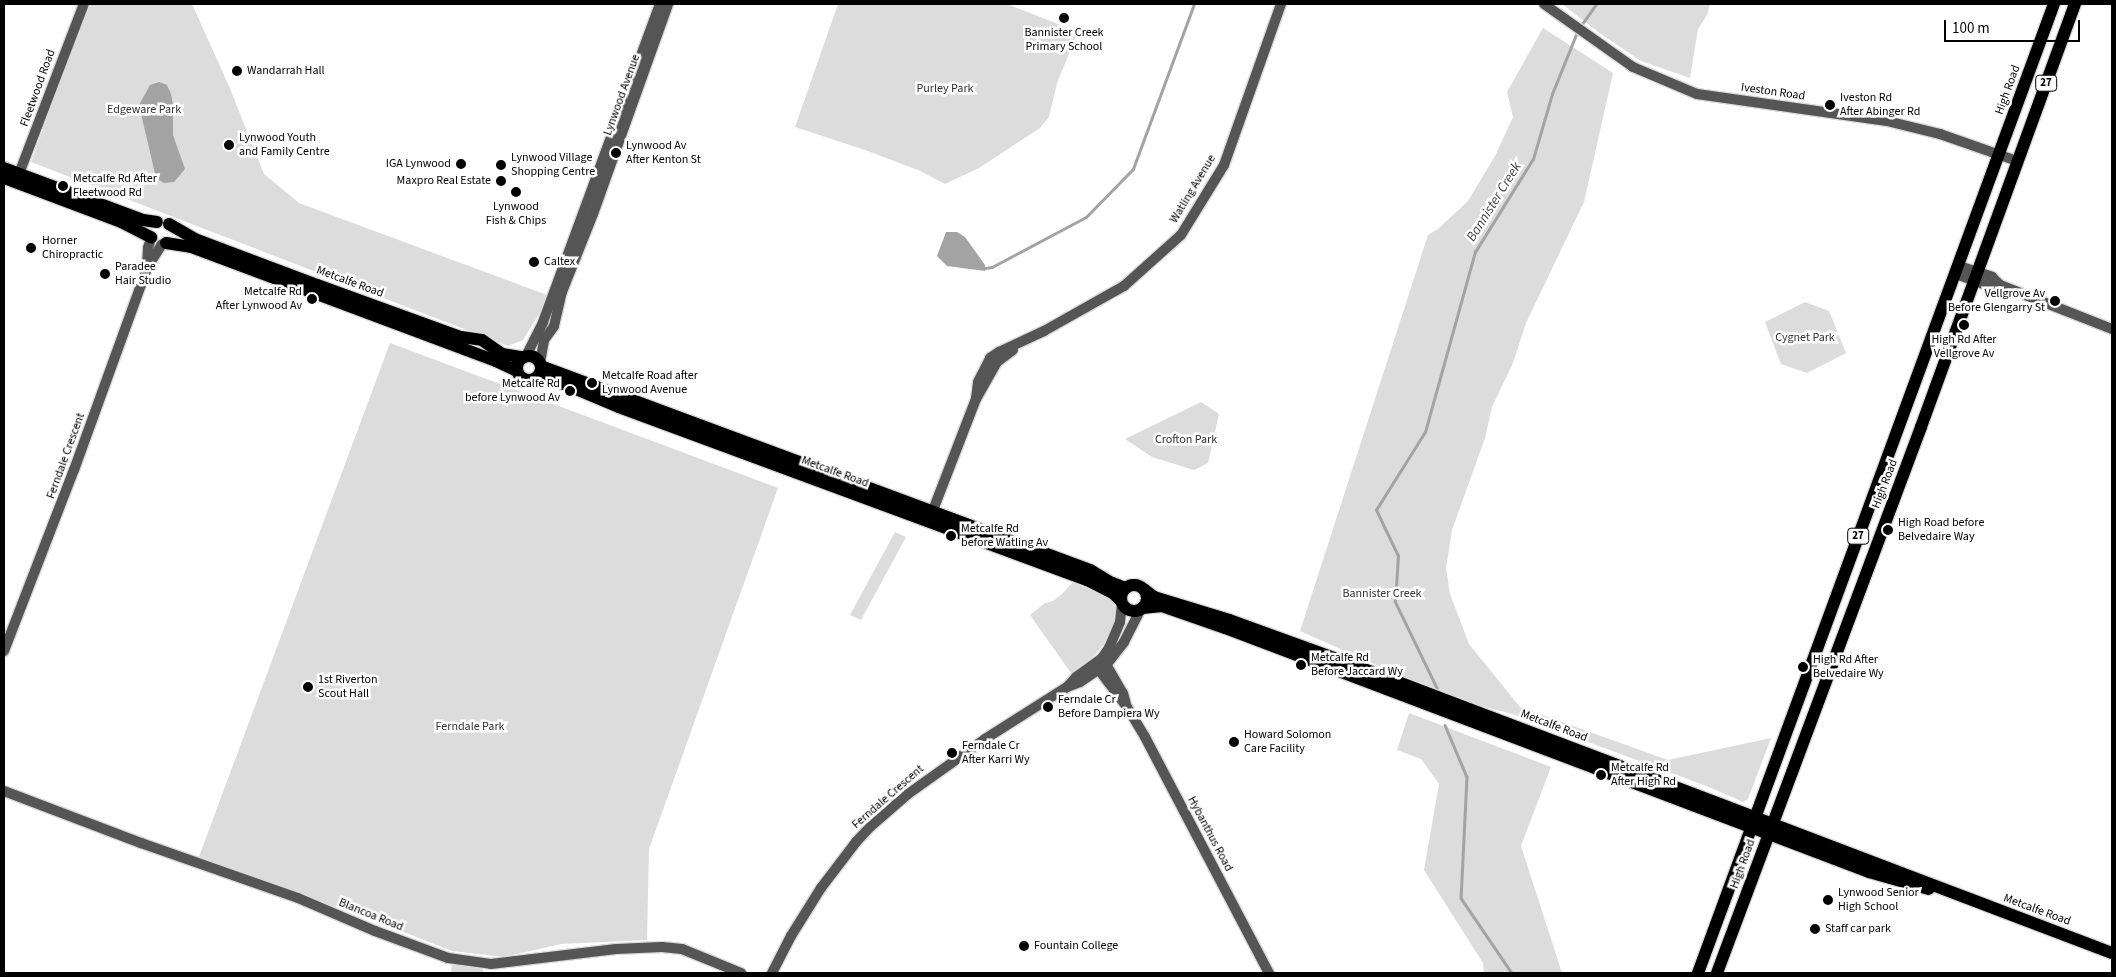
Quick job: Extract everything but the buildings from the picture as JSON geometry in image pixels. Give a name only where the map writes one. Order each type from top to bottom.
[{"type":"main road","name":"High Road","points":[[1698,973],[1843,574],[1958,270],[2054,4]]},
{"type":"main road","name":"High Road","points":[[1717,973],[2075,4]]},
{"type":"main road","name":"Metcalfe Road","points":[[4,168],[18,178],[121,222],[157,241],[191,247],[254,266],[461,337],[482,340],[502,354],[524,357],[534,356],[539,369],[564,384],[619,407],[930,517],[1090,570],[1112,583],[1126,588],[1135,584],[1154,596],[1229,620],[1754,823]]},
{"type":"main road","name":"Metcalfe Road","points":[[4,178],[18,178],[143,220],[163,223],[254,266],[496,361],[517,371],[524,380],[539,369]]},
{"type":"main road","points":[[163,223],[172,232],[157,241],[151,228],[163,223]]},
{"type":"main road","points":[[517,371],[517,363],[524,357]]},
{"type":"main road","name":"Metcalfe Road","points":[[930,517],[1100,585],[1129,610],[1162,606],[1754,823],[1923,880],[1953,894],[2112,952]]},
{"type":"main road","points":[[1122,602],[1122,592],[1126,588]]},
{"type":"main road","points":[[1142,609],[1148,598],[1145,590]]},
{"type":"street","name":"Fleetwood Road","points":[[18,178],[84,4]]},
{"type":"street","name":"Lynwood Avenue","points":[[524,357],[543,322],[660,4]]},
{"type":"street","name":"Lynwood Avenue","points":[[539,369],[544,340],[554,326],[562,292],[593,214],[668,4]]},
{"type":"street","name":"Watling Avenue","points":[[930,517],[976,399],[997,362],[1024,342],[1124,286],[1181,235],[1224,165],[1281,4]]},
{"type":"street","name":"Iveston Road","points":[[1544,4],[1633,67],[1697,94],[1887,121],[1940,134],[2017,161]]},
{"type":"street","name":"Ferndale Crescent","points":[[4,651],[55,521],[157,241]]},
{"type":"street","points":[[1958,270],[1976,276],[1992,277],[2000,285],[2112,329]]},
{"type":"street","name":"Ferndale Crescent","points":[[1100,664],[1115,637],[1122,602]]},
{"type":"street","name":"Ferndale Crescent","points":[[772,973],[791,936],[821,888],[856,842],[870,827],[937,772],[1067,687],[1076,677],[1100,664],[1124,642],[1142,609]]},
{"type":"street","name":"Hybanthus Road","points":[[1100,664],[1123,693],[1127,707],[1269,973]]},
{"type":"street","name":"Blancoa Road","points":[[4,791],[141,843],[298,898],[375,931],[448,958],[491,964],[616,948],[682,949],[741,973]]},
{"type":"green space","name":"Edgeware Park","points":[[91,4],[192,4],[229,86],[264,174],[299,203],[547,295],[539,314],[523,340],[508,346],[31,162],[85,14]]},
{"type":"green space","name":"Purley Park","points":[[838,4],[1007,4],[1078,32],[1057,83],[1049,117],[1040,128],[979,168],[945,184],[918,170],[795,127]]},
{"type":"green space","points":[[1562,4],[1710,4],[1707,15],[1698,29],[1690,78],[1641,61],[1601,34]]},
{"type":"green space","name":"Bannister Creek","points":[[1543,28],[1613,73],[1584,202],[1526,323],[1513,363],[1492,407],[1485,438],[1452,530],[1446,568],[1450,594],[1469,644],[1520,707],[1668,760],[1771,738],[1748,799],[1743,802],[1709,787],[1516,715],[1481,706],[1408,679],[1300,631],[1428,235],[1438,229],[1468,201],[1495,156],[1513,117],[1507,92]]},
{"type":"green space","name":"Cygnet Park","points":[[1805,302],[1829,311],[1846,353],[1807,373],[1781,364],[1765,322]]},
{"type":"green space","name":"Ferndale Park","points":[[390,343],[778,488],[649,849],[647,940],[561,944],[504,957],[452,951],[363,916],[197,862]]},
{"type":"green space","name":"Crofton Park","points":[[1201,402],[1219,414],[1208,463],[1194,470],[1152,457],[1125,439]]},
{"type":"green space","points":[[895,532],[906,537],[861,620],[850,615]]},
{"type":"green space","points":[[1072,583],[1077,583],[1111,598],[1116,609],[1114,631],[1095,655],[1071,673],[1030,615],[1045,603],[1053,601]]},
{"type":"green space","points":[[1409,713],[1551,767],[1521,846],[1562,973],[1484,973],[1483,963],[1424,870],[1439,784],[1421,759],[1397,750]]},
{"type":"green space","points":[[452,959],[476,962],[485,973],[451,973]]},
{"type":"shaded area","points":[[159,82],[167,85],[171,94],[173,135],[185,169],[174,182],[164,183],[156,178],[139,105],[150,85]]},
{"type":"shaded area","points":[[946,232],[957,232],[965,237],[985,265],[985,271],[947,266],[937,256]]},
{"type":"waterway","points":[[985,268],[992,267],[1086,217],[1133,169],[1194,4]]},
{"type":"waterway","name":"Bannister Creek","points":[[1580,27],[1596,4]]},
{"type":"waterway","name":"Bannister Creek","points":[[1437,689],[1395,602],[1398,556],[1376,510],[1425,432],[1475,252],[1533,159],[1552,94],[1577,32]]},
{"type":"waterway","name":"Bannister Creek","points":[[1445,725],[1467,777],[1461,898],[1512,973]]},
{"type":"place","name":"Bannister Creek Primary School","points":[[1064,18]]},
{"type":"place","name":"Wandarrah Hall","points":[[237,71]]},
{"type":"place","name":"Iveston Rd After Abinger Rd","points":[[1830,105]]},
{"type":"place","name":"Lynwood Youth and Family Centre","points":[[229,145]]},
{"type":"place","name":"Lynwood Av After Kenton St","points":[[616,153]]},
{"type":"place","name":"IGA Lynwood","points":[[461,164]]},
{"type":"place","name":"Lynwood Village Shopping Centre","points":[[501,165]]},
{"type":"place","name":"Maxpro Real Estate","points":[[501,181]]},
{"type":"place","name":"Metcalfe Rd After Fleetwood Rd","points":[[63,186]]},
{"type":"place","name":"Lynwood Fish & Chips","points":[[516,192]]},
{"type":"place","name":"Horner Chiropractic","points":[[31,248]]},
{"type":"place","name":"Caltex","points":[[534,262]]},
{"type":"place","name":"Paradee Hair Studio","points":[[105,274]]},
{"type":"place","name":"Metcalfe Rd After Lynwood Av","points":[[312,299]]},
{"type":"place","name":"Vellgrove Av Before Glengarry St","points":[[2055,301]]},
{"type":"place","name":"High Rd After Vellgrove Av","points":[[1964,325]]},
{"type":"place","name":"Metcalfe Road after Lynwood Avenue","points":[[592,383]]},
{"type":"place","name":"Metcalfe Rd before Lynwood Av","points":[[570,391]]},
{"type":"place","name":"High Road before Belvedaire Way","points":[[1888,530]]},
{"type":"place","name":"Metcalfe Rd before Watling Av","points":[[951,536]]},
{"type":"place","name":"Metcalfe Rd Before Jaccard Wy","points":[[1301,665]]},
{"type":"place","name":"High Rd After Belvedaire Wy","points":[[1803,667]]},
{"type":"place","name":"1st Riverton Scout Hall","points":[[308,687]]},
{"type":"place","name":"Ferndale Cr Before Dampiera Wy","points":[[1048,707]]},
{"type":"place","name":"Howard Solomon Care Facility","points":[[1234,742]]},
{"type":"place","name":"Ferndale Cr After Karri Wy","points":[[952,753]]},
{"type":"place","name":"Metcalfe Rd After High Rd","points":[[1601,775]]},
{"type":"place","name":"Lynwood Senior High School","points":[[1828,900]]},
{"type":"place","name":"Staff car park","points":[[1815,929]]},
{"type":"place","name":"Fountain College","points":[[1024,946]]}]
